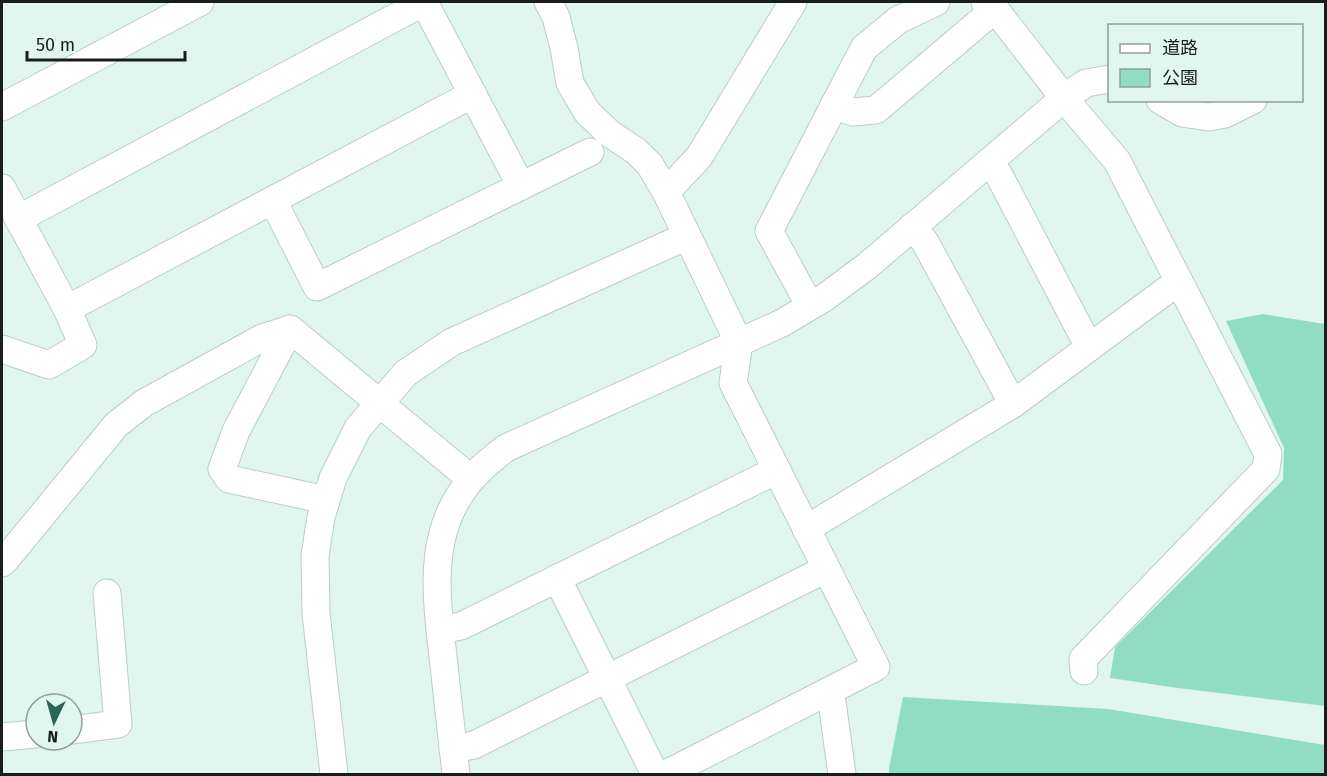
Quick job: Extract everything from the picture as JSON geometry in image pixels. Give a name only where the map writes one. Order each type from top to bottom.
[{"type":"street","points":[[2,107],[200,2]]},
{"type":"street","points":[[18,219],[424,2],[521,186]]},
{"type":"street","points":[[548,2],[556,17],[570,83],[587,112],[609,133],[636,151],[650,165],[666,192],[739,343],[733,383],[876,667],[666,774]]},
{"type":"street","points":[[666,192],[699,157],[793,2]]},
{"type":"street","points":[[810,306],[769,231],[864,48],[898,20],[936,2]]},
{"type":"street","points":[[834,105],[853,112],[876,110],[990,5],[1117,161],[1268,454],[1266,469],[1083,659],[1084,671]]},
{"type":"street","points":[[454,762],[436,570],[440,543],[450,514],[460,493],[471,479],[506,448],[782,323],[824,298],[867,266],[1064,98],[1086,83],[1108,79]]},
{"type":"street","points":[[67,309],[473,94]]},
{"type":"street","points":[[1163,102],[1182,113],[1209,117],[1225,114],[1250,102]]},
{"type":"street","points":[[273,201],[317,287],[590,152]]},
{"type":"street","points":[[989,162],[999,175],[1089,347]]},
{"type":"street","points":[[2,188],[67,309],[83,345],[49,365],[2,349]]},
{"type":"street","points":[[912,227],[925,242],[1013,404]]},
{"type":"street","points":[[334,774],[316,614],[315,556],[321,517],[333,478],[358,429],[406,373],[452,342],[687,236]]},
{"type":"street","points":[[806,529],[1013,404],[1179,281]]},
{"type":"street","points":[[290,329],[471,479]]},
{"type":"street","points":[[290,329],[236,431],[222,469],[229,479],[326,500]]},
{"type":"street","points":[[2,563],[116,425],[144,403],[262,338],[290,329]]},
{"type":"street","points":[[440,630],[461,626],[777,470]]},
{"type":"street","points":[[454,762],[474,745],[826,569]]},
{"type":"street","points":[[557,578],[655,774]]},
{"type":"street","points":[[84,728],[118,724],[107,593]]},
{"type":"street","points":[[827,692],[832,702],[842,774]]},
{"type":"street","points":[[2,737],[24,735]]},
{"type":"green space","points":[[1263,314],[1325,324],[1325,706],[1110,678],[1115,647],[1283,480],[1284,448],[1226,321]]},
{"type":"green space","points":[[903,697],[1108,709],[1325,745],[1325,774],[889,774]]}]
